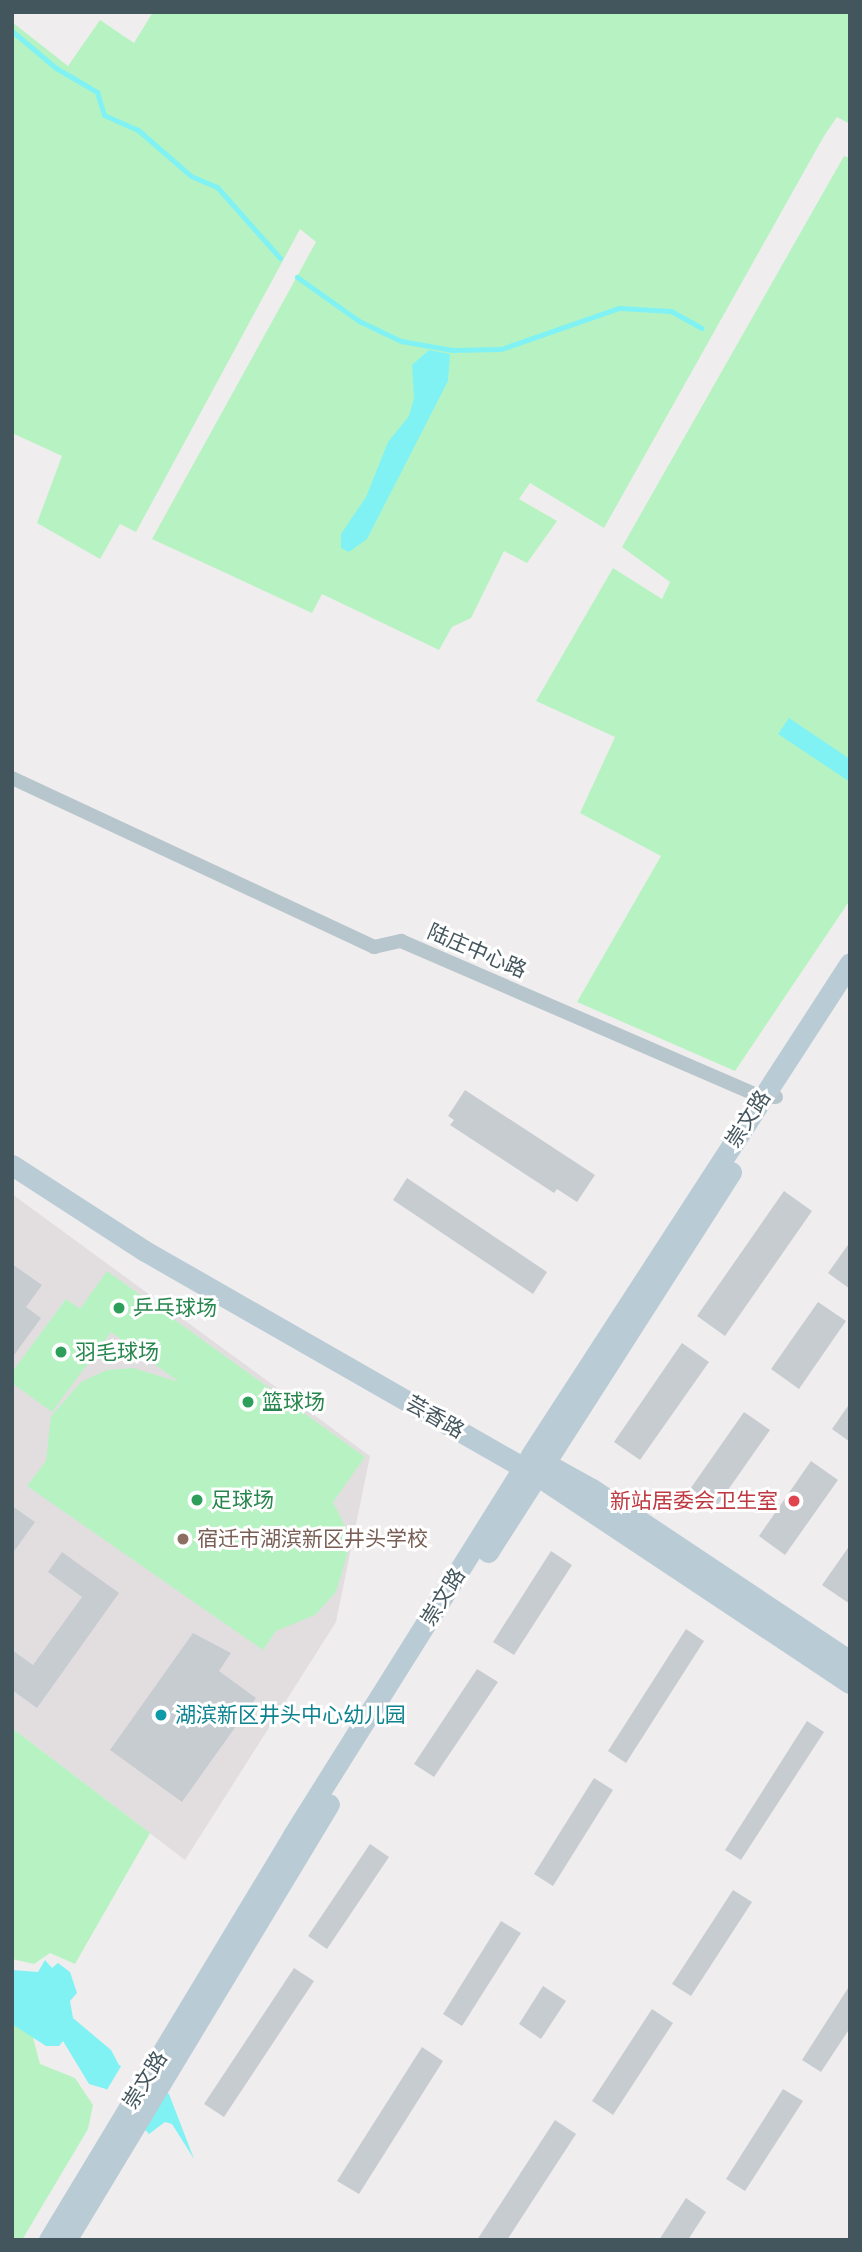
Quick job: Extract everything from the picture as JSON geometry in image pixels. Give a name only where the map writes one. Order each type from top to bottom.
[{"type":"street","name":"陆庄中心路","points":[[12,778],[374,947],[401,941],[769,1097]]},
{"type":"street","name":"崇文路","points":[[66,2240],[535,1466],[769,1097],[850,963]]},
{"type":"street","name":"崇文路","points":[[769,1097],[850,986]]},
{"type":"street","name":"芸香路","points":[[12,1156],[201,1275],[535,1466],[850,1683]]},
{"type":"street","name":"芸香路","points":[[12,1166],[145,1251],[535,1466],[592,1489],[850,1661]]},
{"type":"street","name":"崇文路","points":[[49,2240],[293,1835],[535,1466]]},
{"type":"shaded area","name":"宿迁市湖滨新区井头学校","points":[[12,1194],[370,1456],[336,1622],[185,1860],[12,1728]]},
{"type":"green space","points":[[153,12],[850,12],[850,124],[837,117],[824,136],[604,528],[530,483],[519,499],[557,521],[527,563],[504,551],[471,618],[452,627],[439,650],[322,594],[312,613],[152,539],[316,242],[300,229],[136,532],[120,524],[100,559],[37,523],[62,456],[12,433],[12,22],[68,66],[100,20],[134,43]]},
{"type":"green space","points":[[844,156],[850,158],[850,900],[735,1071],[577,1002],[661,856],[580,813],[615,737],[536,701],[613,568],[662,599],[670,582],[622,547]]},
{"type":"green space","points":[[107,1271],[365,1457],[333,1502],[347,1530],[349,1548],[336,1592],[315,1615],[276,1631],[263,1650],[27,1486],[46,1461],[51,1416],[81,1382],[107,1370],[133,1368],[179,1382],[111,1332],[52,1412],[12,1383],[12,1372],[66,1299],[80,1309]]},
{"type":"green space","points":[[12,1728],[150,1833],[75,1964],[50,1953],[34,1964],[12,1959]]},
{"type":"green space","points":[[12,2023],[32,2034],[40,2064],[75,2078],[93,2105],[88,2129],[22,2240],[12,2240]]},
{"type":"water","points":[[429,350],[450,354],[448,381],[367,539],[349,552],[341,548],[341,534],[366,497],[388,442],[409,416],[414,398],[412,365]]},
{"type":"water","points":[[789,718],[850,759],[850,782],[778,734]]},
{"type":"water","points":[[45,1960],[52,1968],[58,1963],[70,1972],[77,1993],[70,2001],[73,2018],[111,2050],[119,2065],[169,2094],[194,2159],[172,2124],[165,2122],[149,2134],[106,2089],[89,2084],[63,2041],[59,2046],[46,2046],[12,2024],[12,1970],[38,1972]]},
{"type":"pier","points":[[123,2063],[165,2086],[140,2127],[105,2093]]},
{"type":"building","points":[[465,1090],[595,1175],[577,1202],[557,1189],[554,1193],[450,1125],[454,1120],[448,1116]]},
{"type":"building","points":[[407,1178],[547,1272],[533,1294],[393,1200]]},
{"type":"building","points":[[784,1191],[812,1211],[725,1336],[697,1316]]},
{"type":"building","points":[[850,1242],[850,1289],[828,1273]]},
{"type":"building","points":[[12,1264],[42,1285],[26,1307],[41,1318],[12,1358]]},
{"type":"building","points":[[818,1302],[846,1321],[799,1389],[771,1369]]},
{"type":"building","points":[[682,1343],[709,1362],[640,1460],[614,1442]]},
{"type":"building","points":[[850,1403],[850,1442],[832,1429]]},
{"type":"building","points":[[744,1412],[770,1430],[714,1510],[688,1492]]},
{"type":"building","points":[[811,1461],[838,1480],[785,1555],[759,1536]]},
{"type":"building","points":[[12,1506],[35,1522],[12,1554]]},
{"type":"building","points":[[850,1545],[850,1604],[822,1585]]},
{"type":"building","points":[[551,1551],[572,1565],[514,1655],[493,1642]]},
{"type":"building","points":[[62,1552],[119,1593],[37,1708],[12,1690],[12,1650],[33,1665],[82,1597],[48,1572]]},
{"type":"building","points":[[686,1629],[704,1641],[626,1763],[608,1751]]},
{"type":"building","name":"湖滨新区井头中心幼儿园","points":[[193,1633],[231,1653],[219,1671],[256,1698],[182,1802],[110,1750]]},
{"type":"building","points":[[477,1669],[498,1682],[434,1777],[414,1764]]},
{"type":"building","points":[[807,1721],[824,1732],[741,1860],[725,1850]]},
{"type":"building","points":[[594,1778],[613,1790],[553,1886],[534,1874]]},
{"type":"building","points":[[370,1844],[389,1857],[327,1949],[308,1936]]},
{"type":"building","points":[[733,1890],[752,1902],[691,1996],[672,1984]]},
{"type":"building","points":[[501,1921],[521,1933],[462,2026],[443,2014]]},
{"type":"building","points":[[294,1968],[314,1981],[224,2117],[204,2104]]},
{"type":"building","points":[[850,1985],[850,2028],[821,2072],[802,2060]]},
{"type":"building","points":[[543,1986],[566,2001],[541,2039],[519,2024]]},
{"type":"building","points":[[652,2009],[673,2023],[613,2115],[592,2101]]},
{"type":"building","points":[[422,2047],[443,2061],[359,2194],[337,2181]]},
{"type":"building","points":[[783,2089],[803,2101],[745,2191],[726,2179]]},
{"type":"building","points":[[555,2120],[576,2134],[507,2240],[477,2240]]},
{"type":"building","points":[[686,2198],[706,2212],[688,2240],[659,2240]]},
{"type":"waterway","points":[[12,31],[56,68],[97,92],[104,115],[138,130],[191,176],[217,187],[280,258]]},
{"type":"waterway","points":[[297,277],[359,321],[401,341],[452,350],[501,349],[619,308],[671,311],[702,328]]},
{"type":"place","name":"乒乓球场","points":[[119,1308]]},
{"type":"place","name":"羽毛球场","points":[[61,1352]]},
{"type":"place","name":"篮球场","points":[[248,1402]]},
{"type":"place","name":"足球场","points":[[197,1500]]},
{"type":"place","name":"新站居委会卫生室","points":[[794,1501]]},
{"type":"place","name":"宿迁市湖滨新区井头学校","points":[[183,1539]]},
{"type":"place","name":"湖滨新区井头中心幼儿园","points":[[161,1715]]}]
